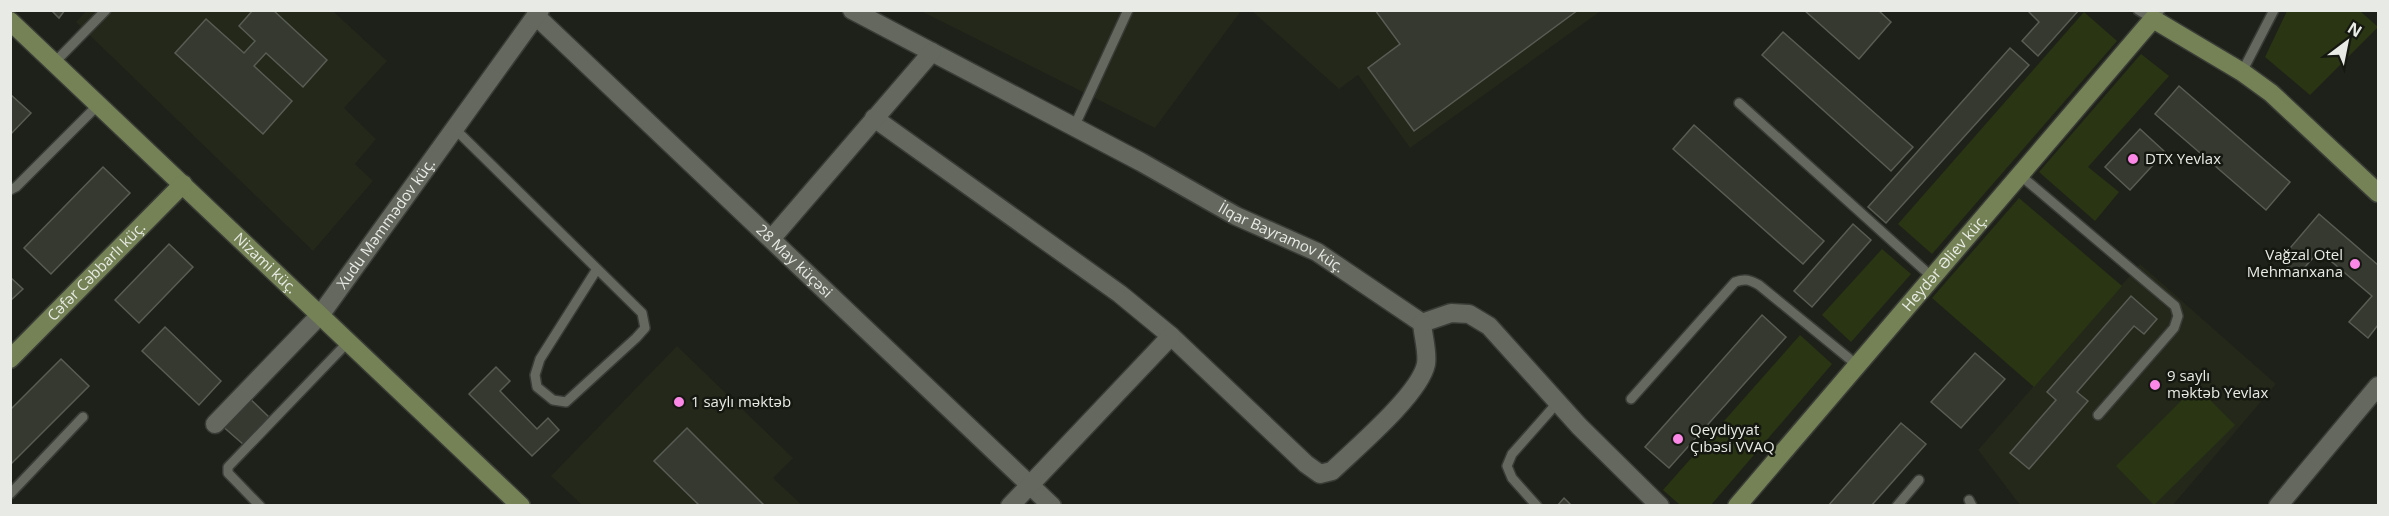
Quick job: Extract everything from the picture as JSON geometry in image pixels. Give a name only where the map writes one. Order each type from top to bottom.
[{"type":"street","name":"İlqar Bayramov küç.","points":[[852,10],[1074,127],[1236,216],[1317,252],[1422,323]]},
{"type":"street","name":"Xudu Məmmədov küç.","points":[[215,424],[321,314],[538,13]]},
{"type":"street","name":"28 May küçəsi","points":[[538,13],[1052,506]]},
{"type":"street","points":[[2150,13],[2271,93],[2379,193]]},
{"type":"street","name":"Heydər Əliev küç.","points":[[1737,506],[2020,175],[2150,13]]},
{"type":"street","name":"Nizami küç.","points":[[10,21],[350,341],[520,506]]},
{"type":"street","points":[[771,238],[932,52]]},
{"type":"street","points":[[874,118],[1120,294],[1171,336],[1306,464],[1320,474],[1332,471],[1420,381],[1426,363],[1422,323],[1451,313],[1469,314],[1489,326],[1586,433],[1660,506]]},
{"type":"street","name":"Cəfər Cəbbarlı küç.","points":[[10,359],[183,184]]},
{"type":"street","points":[[1010,506],[1171,336]]},
{"type":"street","points":[[2280,505],[2379,386]]},
{"type":"lane","points":[[55,62],[106,10]]},
{"type":"lane","points":[[1074,127],[1128,10]]},
{"type":"lane","points":[[2242,72],[2274,10]]},
{"type":"lane","points":[[1739,103],[1932,277]]},
{"type":"lane","points":[[10,190],[16,187],[99,104]]},
{"type":"lane","points":[[455,129],[642,313],[645,328],[566,402],[553,400],[537,387],[535,375],[540,358],[597,269]]},
{"type":"lane","points":[[2020,175],[2175,306],[2178,316],[2174,328],[2098,415]]},
{"type":"lane","points":[[1631,399],[1735,282],[1743,279],[1751,280],[1759,285],[1857,365]]},
{"type":"lane","points":[[260,506],[228,473],[228,467],[350,341]]},
{"type":"lane","points":[[1537,506],[1512,478],[1507,466],[1512,454],[1558,402]]},
{"type":"lane","points":[[10,494],[83,417]]},
{"type":"lane","points":[[1897,506],[1919,480]]},
{"type":"shaded area","points":[[87,10],[333,11],[387,61],[344,108],[376,139],[355,164],[373,181],[313,251],[76,22]]},
{"type":"shaded area","points":[[921,11],[1241,11],[1155,128]]},
{"type":"shaded area","points":[[1252,11],[1601,11],[1410,148],[1358,75],[1339,89]]},
{"type":"shaded area","name":"9 saylı məktəb Yevlax","points":[[2140,264],[2276,384],[2173,505],[2020,505],[1978,450]]},
{"type":"shaded area","name":"1 saylı məktəb","points":[[677,346],[793,458],[773,478],[802,505],[582,505],[551,476]]},
{"type":"green space","points":[[2287,11],[2360,11],[2378,27],[2310,95],[2265,57]]},
{"type":"green space","points":[[2084,12],[2117,41],[1932,254],[1898,224]]},
{"type":"green space","points":[[2141,54],[2169,76],[2088,167],[2119,192],[2095,221],[2039,172]]},
{"type":"green space","points":[[2019,198],[2122,286],[2034,387],[1932,298]]},
{"type":"green space","points":[[1882,249],[1911,274],[1851,342],[1822,315]]},
{"type":"green space","points":[[1800,335],[1832,364],[1711,505],[1680,505],[1663,490]]},
{"type":"green space","points":[[2196,386],[2235,425],[2154,505],[2116,466]]},
{"type":"building","points":[[51,10],[65,10],[59,18]]},
{"type":"building","points":[[253,10],[273,10],[327,60],[303,87],[266,53],[254,66],[292,101],[263,134],[175,53],[206,19],[244,53],[255,41],[239,26]]},
{"type":"building","points":[[1375,10],[1578,10],[1414,131],[1368,68],[1400,44]]},
{"type":"building","points":[[1804,10],[1878,10],[1891,22],[1859,59]]},
{"type":"building","points":[[2027,10],[2079,10],[2038,56],[2022,41],[2039,22]]},
{"type":"building","points":[[1783,32],[1913,147],[1891,171],[1762,55]]},
{"type":"building","points":[[2010,48],[2029,65],[1886,223],[1868,207]]},
{"type":"building","points":[[2179,86],[2290,182],[2266,210],[2155,114]]},
{"type":"building","points":[[10,94],[31,113],[10,135]]},
{"type":"building","points":[[1694,125],[1824,241],[1803,264],[1673,149]]},
{"type":"building","points":[[2140,129],[2165,152],[2130,190],[2105,167]]},
{"type":"building","points":[[103,167],[130,193],[51,274],[24,248]]},
{"type":"building","points":[[2319,214],[2378,265],[2378,325],[2368,338],[2349,322],[2372,296],[2319,251],[2298,275],[2280,260]]},
{"type":"building","points":[[1853,224],[1871,240],[1812,307],[1794,291]]},
{"type":"building","points":[[169,244],[193,267],[139,323],[115,300]]},
{"type":"building","points":[[10,277],[23,289],[10,301]]},
{"type":"building","points":[[2131,296],[2157,319],[2144,334],[2134,326],[2077,392],[2088,401],[2029,469],[2010,453],[2056,400],[2047,392]]},
{"type":"building","points":[[1762,315],[1786,337],[1669,468],[1645,447]]},
{"type":"building","points":[[165,327],[221,381],[199,405],[142,351]]},
{"type":"building","points":[[1975,353],[2005,379],[1961,428],[1931,402]]},
{"type":"building","points":[[61,359],[89,386],[10,465],[10,410]]},
{"type":"building","points":[[496,367],[510,381],[500,391],[537,429],[548,418],[559,430],[532,456],[469,394]]},
{"type":"building","points":[[246,395],[269,417],[244,445],[220,424]]},
{"type":"building","points":[[1901,423],[1926,444],[1871,506],[1828,506]]},
{"type":"building","points":[[687,428],[765,506],[700,506],[654,461]]},
{"type":"building","points":[[1564,498],[1572,506],[1557,506]]},
{"type":"place","name":"DTX Yevlax","points":[[2133,159]]},
{"type":"place","name":"Vağzal Otel Mehmanxana","points":[[2355,264]]},
{"type":"place","name":"9 saylı məktəb Yevlax","points":[[2155,385]]},
{"type":"place","name":"1 saylı məktəb","points":[[679,402]]},
{"type":"place","name":"Qeydiyyat Çıbəsi VVAQ","points":[[1678,439]]}]
